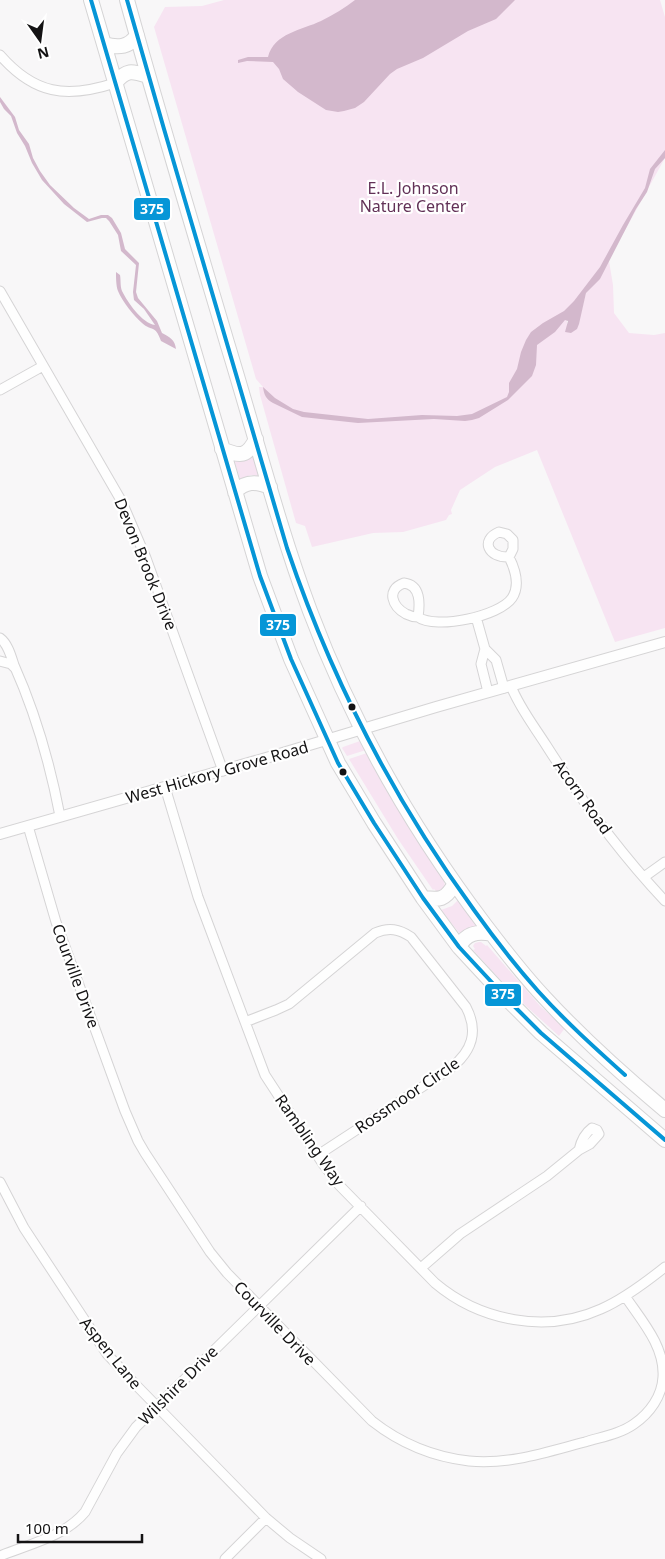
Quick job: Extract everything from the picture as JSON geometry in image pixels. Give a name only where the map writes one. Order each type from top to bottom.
[{"type":"highway","points":[[91,0],[260,576],[279,629],[338,763],[374,823],[458,947],[541,1033],[665,1140]]},
{"type":"highway","points":[[127,0],[288,550],[327,655],[362,730],[427,843],[454,885],[492,934],[545,999],[591,1044],[665,1110]]},
{"type":"highway","points":[[104,44],[121,47],[127,46],[137,35]]},
{"type":"highway","points":[[115,83],[122,75],[131,72],[148,76]]},
{"type":"highway","points":[[222,449],[241,454],[251,449],[256,439]]},
{"type":"highway","points":[[235,492],[251,482],[257,482],[270,487]]},
{"type":"highway","points":[[423,898],[437,899],[444,897],[454,885]]},
{"type":"highway","points":[[458,947],[469,935],[476,932],[492,934]]},
{"type":"street","points":[[0,55],[16,72],[35,84],[48,89],[76,92],[115,83]]},
{"type":"street","name":"Devon Brook Drive","points":[[0,291],[113,485],[133,527],[224,771]]},
{"type":"street","points":[[0,390],[43,366]]},
{"type":"street","points":[[418,617],[429,622],[442,623],[476,617],[505,606],[514,594],[516,582],[515,572],[509,557]]},
{"type":"street","points":[[476,617],[485,650],[481,664],[488,692]]},
{"type":"street","points":[[0,638],[5,644],[30,702],[39,730],[60,816]]},
{"type":"street","name":"West Hickory Grove Road","points":[[0,834],[224,771],[488,692],[665,642]]},
{"type":"street","name":"Acorn Road","points":[[485,650],[496,660],[508,687],[559,765],[599,821],[665,901]]},
{"type":"street","points":[[0,661],[11,664],[16,668]]},
{"type":"street","name":"Rambling Way","points":[[165,787],[193,883],[265,1075],[339,1185],[444,1291],[464,1303],[491,1314],[519,1320],[544,1322],[574,1318],[600,1309],[625,1296],[665,1267]]},
{"type":"street","name":"Courville Drive","points":[[28,826],[58,929],[122,1103],[138,1141],[210,1252],[227,1273],[366,1415],[386,1431],[417,1447],[444,1456],[470,1461],[499,1461],[529,1457],[619,1432],[640,1420],[652,1408],[662,1385],[661,1356],[654,1339],[625,1296]]},
{"type":"street","points":[[644,877],[665,862]]},
{"type":"street","name":"Rossmoor Circle","points":[[245,1022],[289,1004],[367,939],[383,930],[399,930],[411,937],[466,1007],[470,1015],[473,1031],[470,1046],[460,1060],[451,1068],[318,1156]]},
{"type":"street","points":[[421,1268],[460,1234],[547,1176],[579,1150]]},
{"type":"street","name":"Aspen Lane","points":[[0,1182],[24,1228],[116,1364],[266,1518],[290,1538],[321,1559]]},
{"type":"street","name":"Wilshire Drive","points":[[0,1556],[56,1534],[77,1520],[85,1512],[122,1445],[136,1427],[360,1206]]},
{"type":"street","points":[[225,1559],[266,1518]]},
{"type":"green space","name":"E.L. Johnson Nature Center","points":[[224,0],[660,0],[665,17],[665,158],[624,232],[585,289],[567,320],[567,326],[579,321],[586,293],[599,279],[609,261],[613,285],[614,313],[629,333],[654,335],[665,333],[665,628],[615,642],[537,450],[495,467],[460,490],[451,510],[452,514],[446,520],[403,532],[373,533],[312,547],[305,526],[296,523],[260,395],[259,387],[263,387],[256,379],[154,27],[165,7],[202,6]]},
{"type":"green space","points":[[254,457],[259,476],[251,475],[240,479],[234,460],[245,460]]},
{"type":"green space","points":[[360,741],[366,750],[347,756],[342,748]]},
{"type":"green space","points":[[367,753],[403,816],[445,880],[446,889],[437,892],[433,890],[398,839],[349,759]]},
{"type":"green space","points":[[459,899],[478,926],[460,934],[441,910],[452,906]]},
{"type":"green space","points":[[481,942],[487,945],[541,1007],[565,1028],[559,1036],[515,996],[473,950],[475,949],[473,946],[475,943]]},
{"type":"shaded area","points":[[355,0],[515,0],[496,19],[468,31],[423,58],[397,69],[364,102],[355,108],[344,111],[326,110],[298,92],[283,79],[279,69],[273,62],[247,61],[238,63],[238,60],[248,57],[268,57],[271,49],[282,37],[325,19]]},
{"type":"shaded area","points":[[0,97],[15,117],[19,130],[29,144],[33,158],[50,185],[74,208],[89,219],[101,215],[108,215],[112,218],[121,233],[125,249],[139,263],[136,292],[138,298],[157,321],[162,333],[173,341],[176,349],[161,341],[155,330],[145,326],[128,308],[120,295],[117,287],[116,272],[120,275],[122,291],[132,307],[145,321],[155,325],[144,309],[134,300],[136,265],[121,251],[118,235],[109,221],[106,218],[102,218],[87,222],[64,204],[42,180],[17,133],[11,116],[0,102]]},
{"type":"shaded area","points":[[665,150],[665,158],[655,169],[647,192],[636,209],[600,279],[586,293],[577,329],[571,333],[565,332],[568,321],[565,320],[555,332],[537,345],[536,365],[532,376],[508,400],[479,418],[465,421],[434,419],[358,423],[302,417],[273,403],[266,396],[263,387],[275,398],[293,409],[304,412],[368,419],[472,414],[507,397],[509,383],[517,369],[521,352],[531,332],[564,311],[600,267],[645,188],[650,169]]},
{"type":"transit line","name":"375","points":[[91,0],[260,576],[291,659],[338,763],[374,823],[423,898],[459,947],[541,1033],[665,1140]]},
{"type":"transit line","name":"375","points":[[127,0],[287,548],[323,644],[344,690],[391,781],[417,825],[482,920],[529,981],[548,1002],[625,1075]]}]
